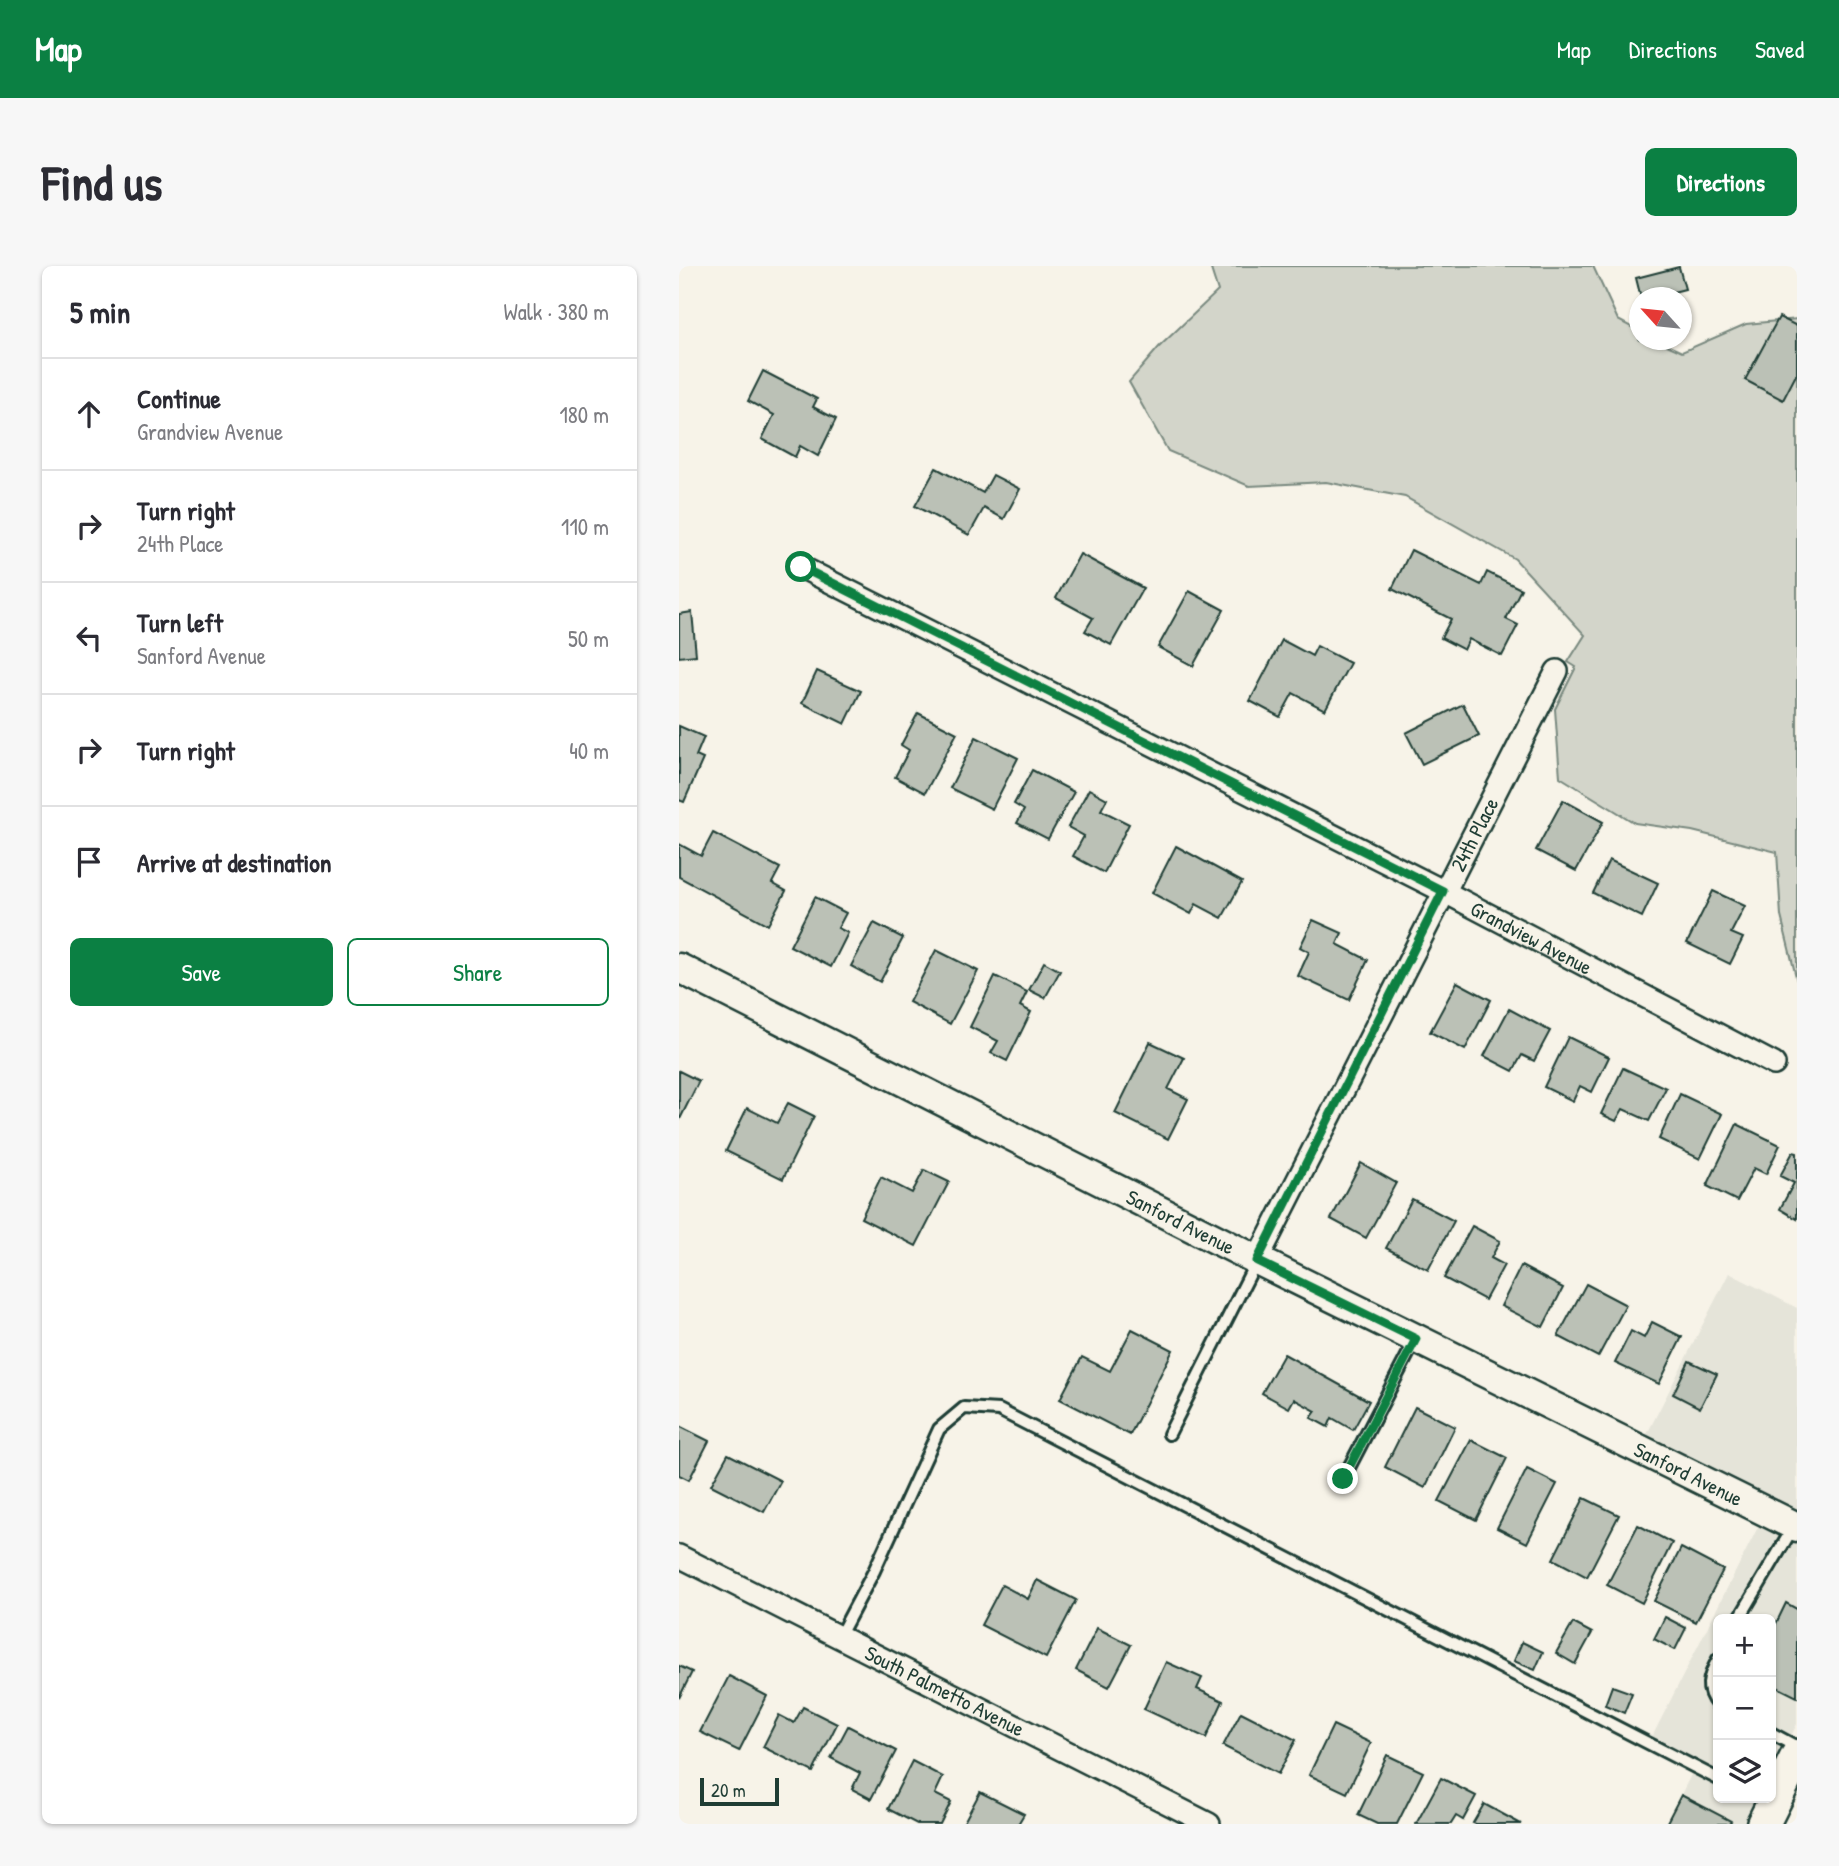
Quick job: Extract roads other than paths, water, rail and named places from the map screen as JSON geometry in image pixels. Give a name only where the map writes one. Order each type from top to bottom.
[{"type":"main road","name":"Sanford Avenue","points":[[679,968],[1257,1261],[1796,1527]]},
{"type":"main road","points":[[1766,1811],[1797,1756]]},
{"type":"street","name":"Grandview Avenue","points":[[801,567],[1443,891],[1774,1064]]},
{"type":"street","name":"24th Place","points":[[1257,1261],[1557,671]]},
{"type":"street","name":"South Palmetto Avenue","points":[[679,1556],[1209,1824]]},
{"type":"lane","points":[[1169,1434],[1257,1261]]},
{"type":"lane","points":[[1343,1479],[1416,1339]]},
{"type":"lane","points":[[839,1637],[874,1571],[939,1429],[964,1408],[999,1410],[1027,1421],[1363,1599],[1713,1776]]},
{"type":"lane","points":[[1742,1614],[1796,1527]]},
{"type":"lane","points":[[1713,1668],[1708,1678],[1713,1699]]},
{"type":"lane","points":[[1776,1736],[1797,1747]]}]
